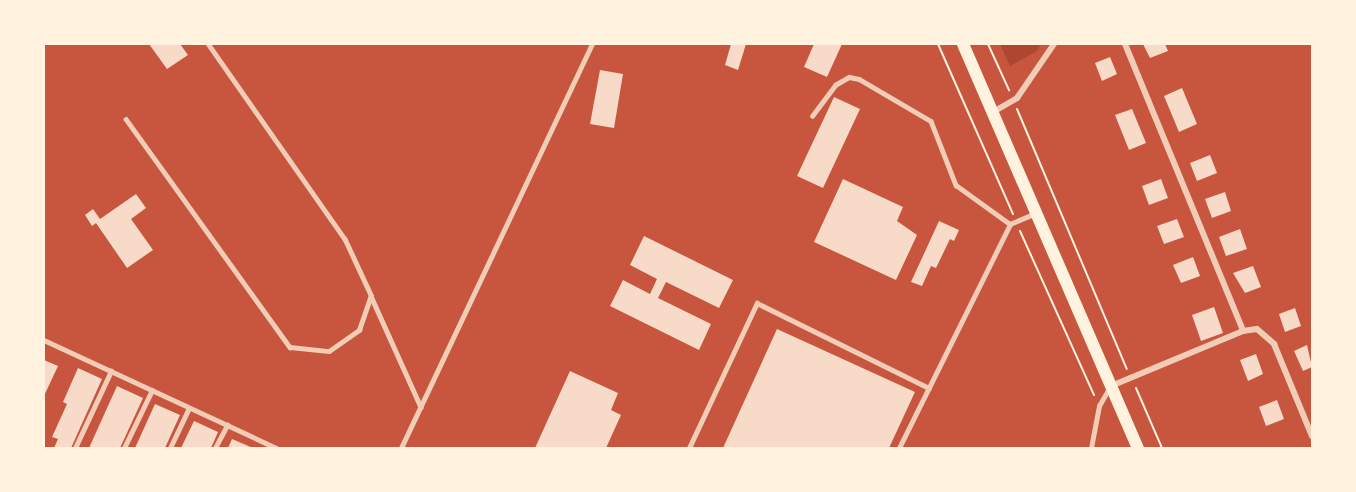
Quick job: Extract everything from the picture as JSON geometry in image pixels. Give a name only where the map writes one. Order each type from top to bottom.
[{"type":"main road","points":[[963,44],[1138,448]]},
{"type":"street","points":[[993,112],[1013,101],[1054,44]]},
{"type":"street","points":[[1125,44],[1243,331]]},
{"type":"street","points":[[1111,386],[1243,331],[1257,329],[1274,344],[1312,435]]},
{"type":"lane","points":[[208,44],[345,240],[421,407]]},
{"type":"lane","points":[[401,448],[592,44]]},
{"type":"lane","points":[[812,116],[835,85],[849,77],[859,79],[931,121],[956,185],[1010,224]]},
{"type":"lane","points":[[126,119],[290,347],[329,351],[359,330],[371,296]]},
{"type":"lane","points":[[899,448],[1010,224],[1036,213]]},
{"type":"lane","points":[[689,448],[757,303],[929,388]]},
{"type":"lane","points":[[44,340],[226,425],[264,446],[277,448]]},
{"type":"lane","points":[[75,448],[111,371]]},
{"type":"lane","points":[[1091,448],[1099,406],[1111,386]]},
{"type":"lane","points":[[124,448],[152,390]]},
{"type":"lane","points":[[170,448],[189,408]]},
{"type":"lane","points":[[215,448],[226,425]]},
{"type":"path","points":[[988,44],[1162,448]]},
{"type":"shaded area","points":[[1000,44],[1041,44],[1037,51],[1010,66]]},
{"type":"building","points":[[149,44],[180,44],[188,55],[167,69]]},
{"type":"building","points":[[731,44],[746,44],[738,70],[725,65]]},
{"type":"building","points":[[814,44],[842,44],[827,77],[804,67]]},
{"type":"building","points":[[1143,44],[1165,44],[1168,51],[1150,58]]},
{"type":"building","points":[[1110,57],[1117,74],[1102,81],[1095,63]]},
{"type":"building","points":[[600,70],[623,74],[614,128],[590,124]]},
{"type":"building","points":[[1182,88],[1197,124],[1179,132],[1164,96]]},
{"type":"building","points":[[834,97],[860,109],[823,188],[797,176]]},
{"type":"building","points":[[1132,109],[1146,143],[1129,150],[1115,115]]},
{"type":"building","points":[[1210,155],[1217,173],[1197,181],[1190,163]]},
{"type":"building","points":[[843,179],[903,207],[897,221],[917,235],[896,280],[814,242]]},
{"type":"building","points":[[1161,179],[1168,198],[1149,205],[1142,186]]},
{"type":"building","points":[[1225,192],[1231,211],[1212,218],[1205,199]]},
{"type":"building","points":[[136,194],[146,208],[131,219],[153,250],[127,268],[96,223],[92,226],[85,215],[93,209],[100,219]]},
{"type":"building","points":[[1177,219],[1184,237],[1164,244],[1157,226]]},
{"type":"building","points":[[939,221],[959,230],[954,241],[950,239],[936,268],[931,266],[922,286],[911,282]]},
{"type":"building","points":[[1240,229],[1247,249],[1226,256],[1219,237]]},
{"type":"building","points":[[644,236],[733,280],[719,308],[666,282],[658,298],[711,324],[699,350],[610,306],[623,280],[650,294],[657,279],[630,265]]},
{"type":"building","points":[[1193,257],[1200,276],[1181,283],[1173,265]]},
{"type":"building","points":[[1253,266],[1261,287],[1245,293],[1233,273]]},
{"type":"building","points":[[1214,307],[1223,333],[1201,341],[1192,315]]},
{"type":"building","points":[[1295,308],[1301,326],[1285,332],[1279,314]]},
{"type":"building","points":[[777,329],[915,392],[889,448],[723,448]]},
{"type":"building","points":[[1307,345],[1312,367],[1303,371],[1294,351]]},
{"type":"building","points":[[1256,354],[1263,374],[1248,381],[1240,360]]},
{"type":"building","points":[[44,360],[58,366],[44,396]]},
{"type":"building","points":[[78,368],[102,379],[71,448],[54,448],[58,439],[52,437],[67,404],[63,402]]},
{"type":"building","points":[[570,371],[618,393],[611,410],[621,415],[606,448],[535,448]]},
{"type":"building","points":[[117,386],[143,398],[120,448],[89,448]]},
{"type":"building","points":[[1277,400],[1284,419],[1266,426],[1259,407]]},
{"type":"building","points":[[155,404],[180,415],[165,448],[135,448]]},
{"type":"building","points":[[194,421],[218,432],[211,448],[181,448]]},
{"type":"building","points":[[232,439],[253,448],[228,448]]}]
